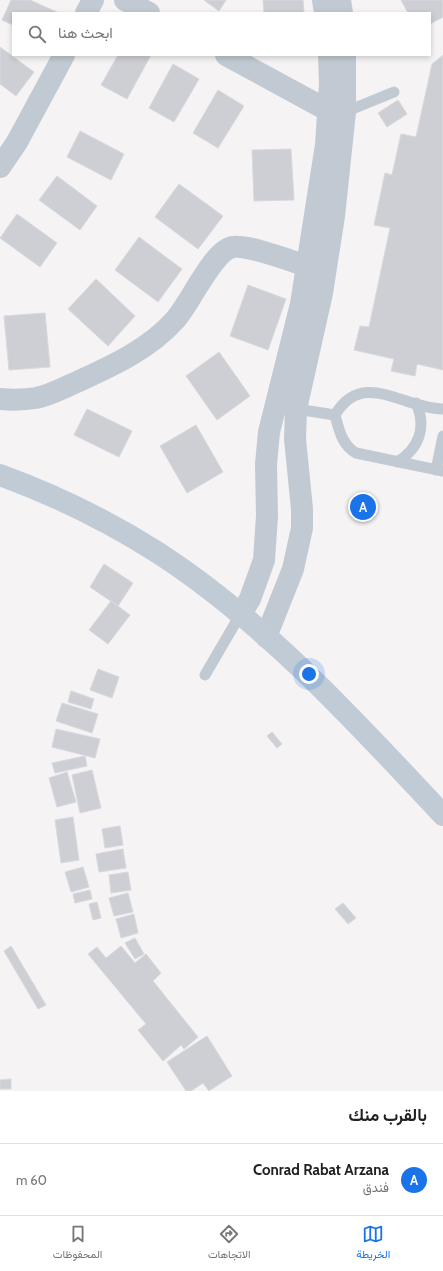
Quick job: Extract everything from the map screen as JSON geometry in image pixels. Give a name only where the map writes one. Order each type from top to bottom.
[{"type":"main road","points":[[0,475],[85,511],[160,554],[218,597],[266,637],[336,703],[443,815]]},
{"type":"street","points":[[87,12],[93,0]]},
{"type":"street","points":[[125,0],[147,12]]},
{"type":"street","points":[[323,0],[325,12]]},
{"type":"street","points":[[340,0],[342,12]]},
{"type":"street","points":[[0,167],[17,142],[63,56]]},
{"type":"street","points":[[228,56],[337,111]]},
{"type":"street","points":[[328,56],[337,111]]},
{"type":"street","points":[[240,615],[250,599],[264,560],[267,516],[266,464],[269,432],[300,304],[316,269],[334,216],[337,111],[345,56]]},
{"type":"street","points":[[0,399],[24,400],[50,394],[117,364],[140,350],[176,319],[219,255],[225,250],[239,246],[316,269]]},
{"type":"street","points":[[266,637],[293,569],[302,528],[302,509],[295,439],[296,409],[322,293],[316,269]]},
{"type":"street","points":[[264,560],[293,569]]},
{"type":"lane","points":[[337,111],[394,92]]},
{"type":"lane","points":[[443,409],[367,392],[348,398],[342,403],[335,415],[342,438],[351,450],[362,455],[440,471],[443,436]]},
{"type":"lane","points":[[396,462],[411,452],[417,444],[421,434],[420,413],[416,403]]},
{"type":"lane","points":[[296,409],[335,415]]},
{"type":"lane","points":[[204,675],[240,615]]},
{"type":"building","points":[[11,0],[30,0],[57,12],[12,12],[12,25],[2,20]]},
{"type":"building","points":[[204,0],[226,0],[219,11]]},
{"type":"building","points":[[263,0],[303,0],[304,12],[264,12]]},
{"type":"building","points":[[401,0],[443,0],[443,17],[431,23],[431,12],[407,12]]},
{"type":"building","points":[[0,47],[34,72],[16,96],[0,84]]},
{"type":"building","points":[[443,55],[443,370],[417,364],[415,376],[391,371],[394,359],[354,350],[360,326],[369,327],[390,228],[374,225],[385,173],[392,175],[401,134],[416,137],[432,64]]},
{"type":"building","points":[[117,56],[150,56],[127,99],[101,85]]},
{"type":"building","points":[[173,64],[199,79],[174,122],[149,108]]},
{"type":"building","points":[[218,90],[244,106],[218,148],[193,133]]},
{"type":"building","points":[[398,100],[407,114],[387,127],[378,113]]},
{"type":"building","points":[[80,131],[124,154],[111,180],[67,157]]},
{"type":"building","points":[[291,149],[294,200],[254,201],[252,150]]},
{"type":"building","points":[[57,176],[97,206],[80,230],[39,200]]},
{"type":"building","points":[[179,184],[223,216],[198,249],[155,217]]},
{"type":"building","points":[[17,214],[57,243],[40,267],[0,238]]},
{"type":"building","points":[[139,237],[182,269],[158,302],[115,270]]},
{"type":"building","points":[[96,279],[135,316],[108,346],[68,309]]},
{"type":"building","points":[[248,285],[286,299],[268,350],[230,336]]},
{"type":"building","points":[[45,313],[50,367],[9,370],[4,316]]},
{"type":"building","points":[[219,352],[250,396],[217,420],[186,376]]},
{"type":"building","points":[[87,409],[132,431],[119,457],[74,435]]},
{"type":"building","points":[[196,425],[223,472],[187,493],[160,446]]},
{"type":"building","points":[[104,564],[133,583],[118,606],[90,587]]},
{"type":"building","points":[[111,601],[130,615],[108,644],[89,630]]},
{"type":"building","points":[[98,669],[119,677],[112,698],[90,690]]},
{"type":"building","points":[[71,691],[94,699],[91,709],[68,702]]},
{"type":"building","points":[[62,703],[98,714],[92,733],[56,721]]},
{"type":"building","points":[[56,729],[100,739],[95,758],[52,747]]},
{"type":"building","points":[[272,732],[282,744],[277,748],[267,736]]},
{"type":"building","points":[[85,756],[87,766],[55,773],[52,763]]},
{"type":"building","points":[[92,770],[101,808],[80,813],[72,775]]},
{"type":"building","points":[[67,772],[76,802],[57,807],[49,778]]},
{"type":"building","points":[[73,817],[79,860],[61,863],[55,820]]},
{"type":"building","points":[[120,826],[123,845],[105,848],[102,829]]},
{"type":"building","points":[[123,849],[126,868],[99,872],[96,854]]},
{"type":"building","points":[[83,867],[89,887],[71,892],[65,872]]},
{"type":"building","points":[[128,872],[131,890],[111,893],[109,875]]},
{"type":"building","points":[[90,890],[92,899],[75,903],[73,894]]},
{"type":"building","points":[[128,893],[133,912],[114,916],[109,898]]},
{"type":"building","points":[[97,902],[101,918],[93,920],[89,904]]},
{"type":"building","points":[[343,903],[356,918],[348,924],[335,909]]},
{"type":"building","points":[[134,914],[138,933],[121,938],[116,919]]},
{"type":"building","points":[[135,938],[144,954],[135,959],[125,943]]},
{"type":"building","points":[[11,946],[46,1005],[38,1009],[4,951]]},
{"type":"building","points":[[121,946],[135,963],[146,954],[161,973],[153,981],[198,1037],[184,1049],[181,1045],[163,1061],[138,1030],[146,1024],[88,954],[97,947],[106,958]]},
{"type":"building","points":[[207,1036],[232,1076],[209,1091],[203,1083],[191,1091],[186,1091],[167,1062]]},
{"type":"building","points":[[11,1079],[11,1089],[0,1089],[0,1080]]},
{"type":"place","name":"Conrad Rabat Arzana","points":[[363,507]]}]
